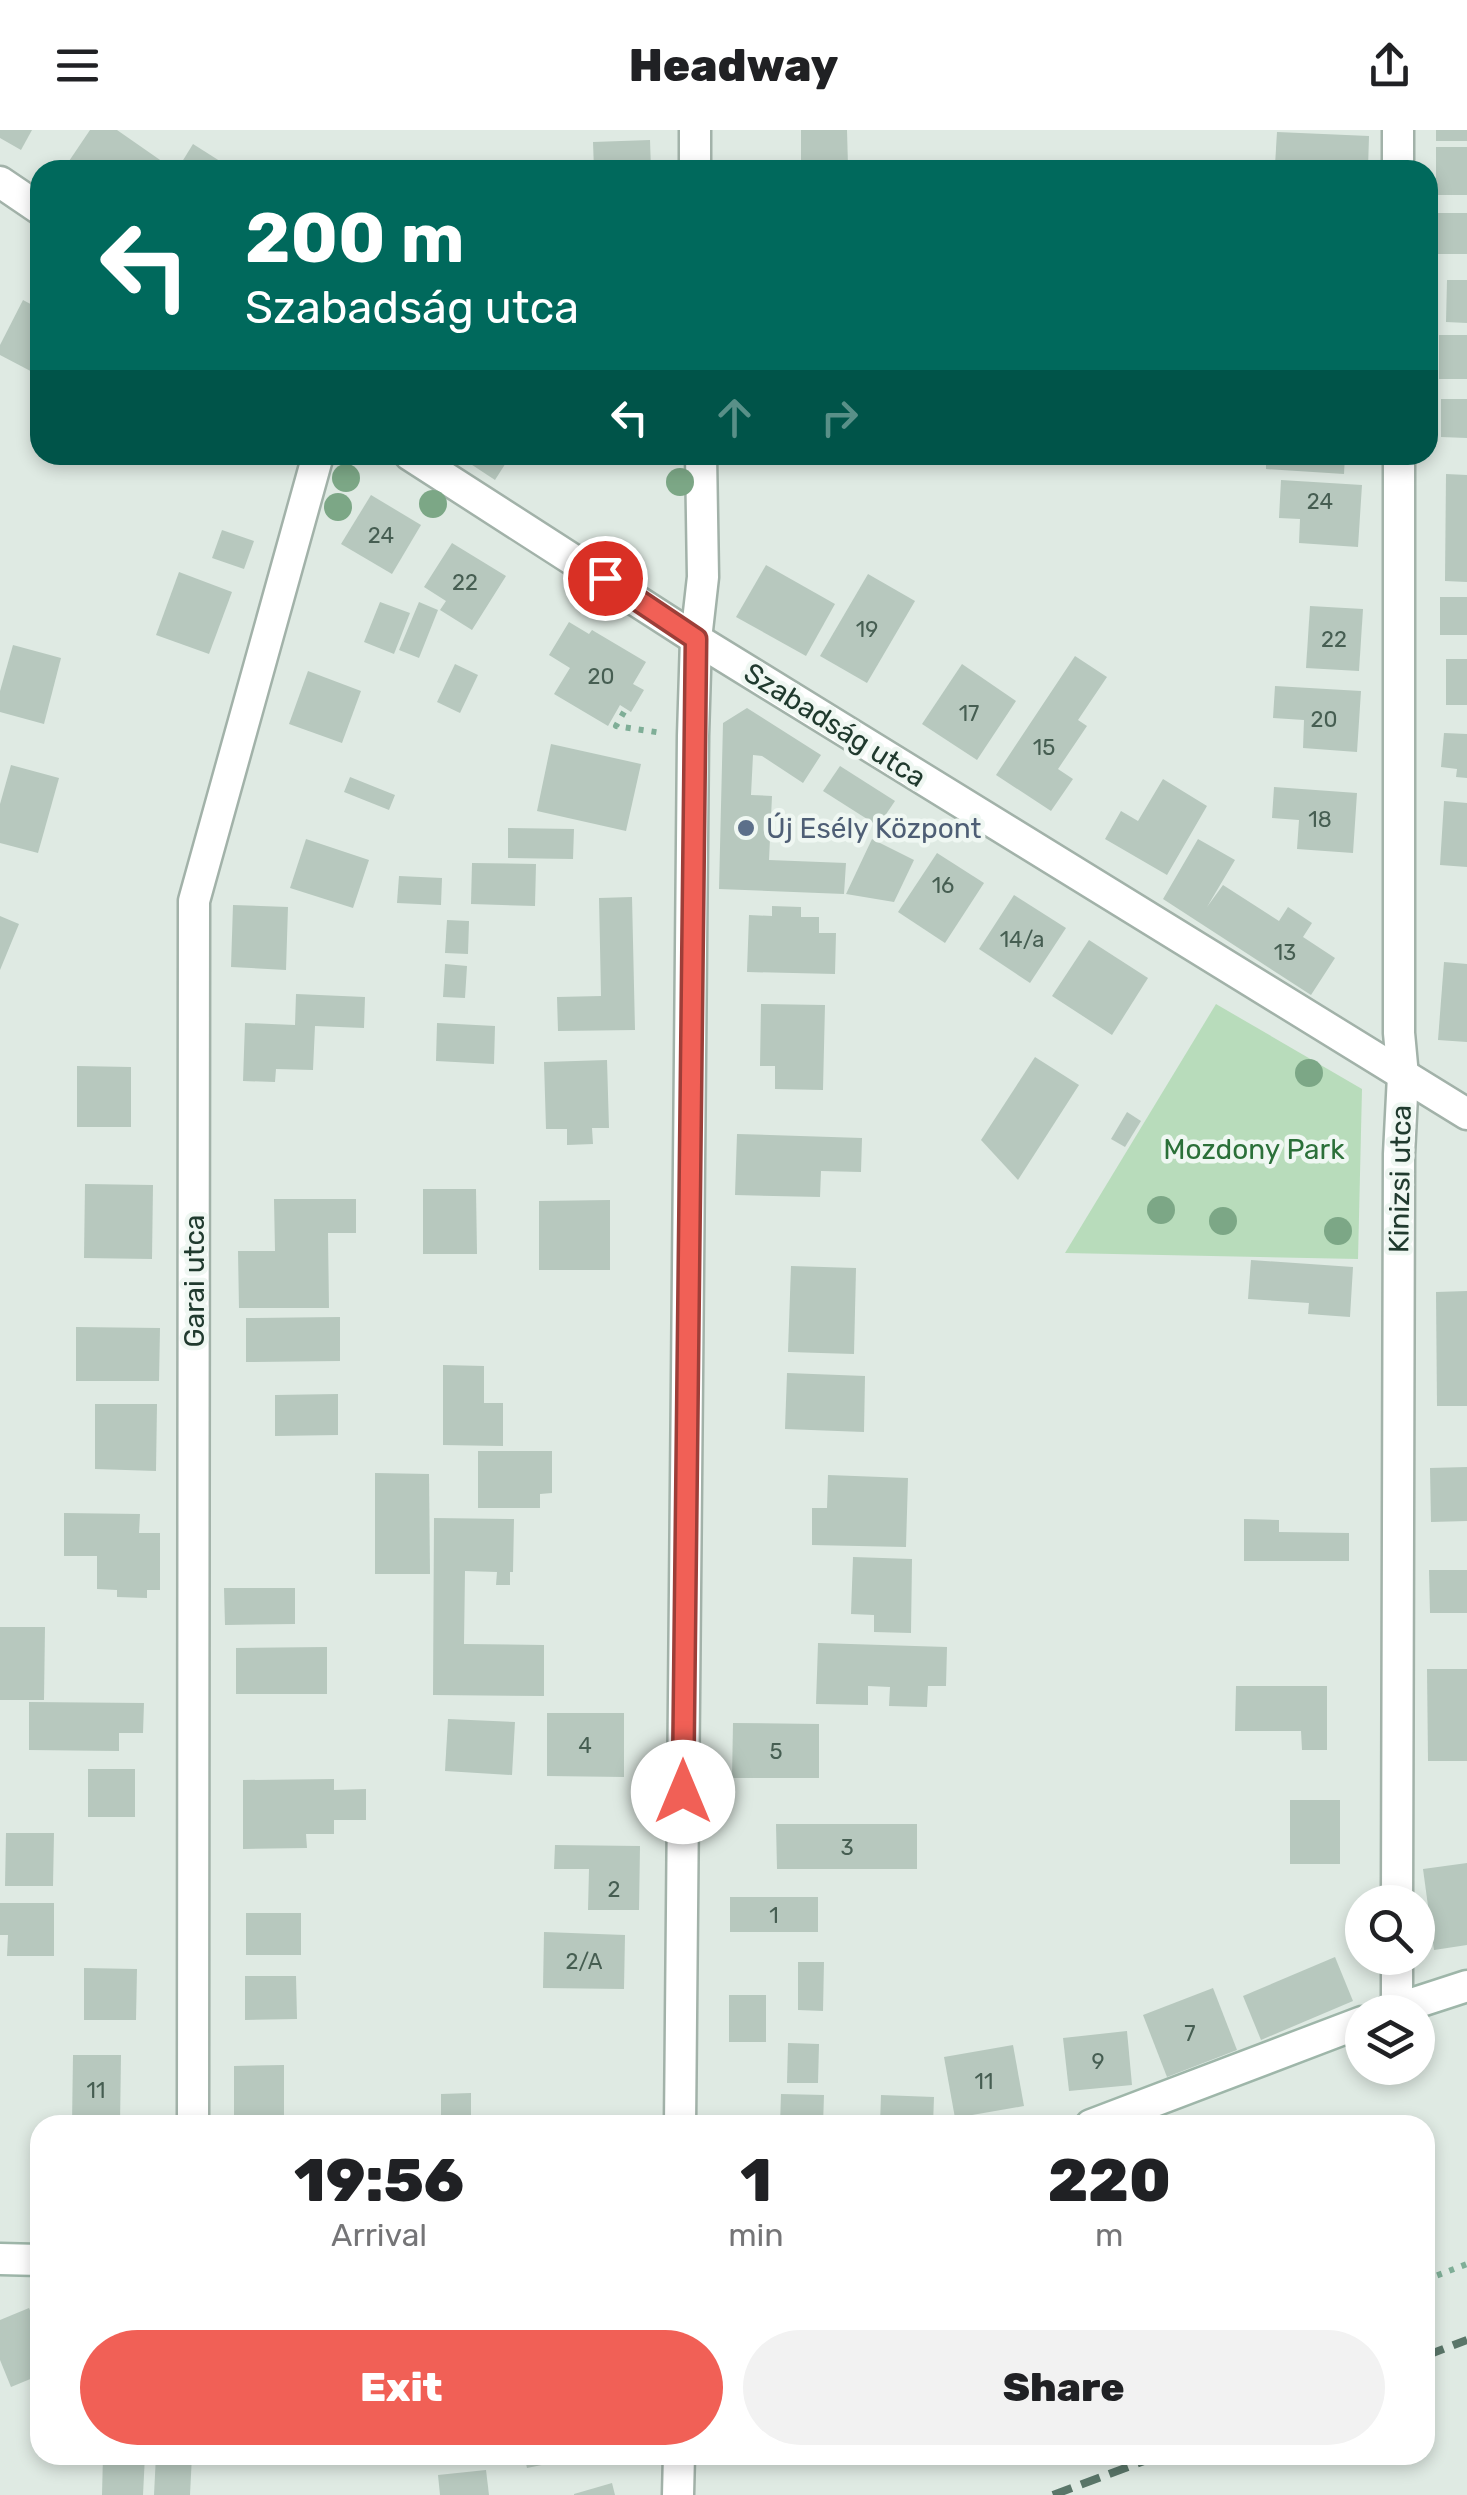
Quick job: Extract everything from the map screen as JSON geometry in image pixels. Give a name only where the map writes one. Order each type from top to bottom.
[{"type":"street","points":[[694,130],[695,160]]},
{"type":"street","points":[[1398,130],[1398,160]]},
{"type":"street","points":[[0,182],[30,202]]},
{"type":"street","name":"Garai utca","points":[[193,2115],[194,900],[315,465]]},
{"type":"street","name":"Szabadság utca","points":[[426,465],[696,639],[1467,1114]]},
{"type":"street","points":[[680,2115],[693,736],[696,639],[703,577],[701,465]]},
{"type":"street","name":"Kinizsi utca","points":[[1398,465],[1399,1033],[1403,1076],[1399,1174],[1398,1885]]},
{"type":"street","points":[[1435,1997],[1467,1986]]},
{"type":"street","points":[[1117,2115],[1345,2028]]},
{"type":"street","points":[[0,2259],[30,2260]]},
{"type":"street","points":[[678,2495],[679,2465]]},
{"type":"path","points":[[624,712],[616,726],[693,736]]},
{"type":"path","points":[[1435,2276],[1467,2264]]},
{"type":"green space","name":"Mozdony Park","points":[[1216,1004],[1362,1089],[1358,1259],[1065,1253]]},
{"type":"building","points":[[0,130],[32,130],[21,150],[0,138]]},
{"type":"building","points":[[90,130],[117,130],[160,160],[70,160]]},
{"type":"building","points":[[801,130],[847,130],[848,160],[801,160]]},
{"type":"building","points":[[1436,130],[1467,130],[1467,141],[1436,141]]},
{"type":"building","points":[[1277,132],[1369,136],[1368,160],[1275,160]]},
{"type":"building","points":[[650,140],[651,160],[594,160],[593,142]]},
{"type":"building","points":[[193,144],[218,160],[183,160]]},
{"type":"building","points":[[1436,147],[1467,147],[1467,195],[1438,195]]},
{"type":"building","points":[[1438,213],[1467,213],[1467,254],[1438,254]]},
{"type":"building","points":[[1447,280],[1467,280],[1467,323],[1446,322]]},
{"type":"building","points":[[23,300],[30,304],[30,371],[0,355],[0,345]]},
{"type":"building","points":[[1439,335],[1467,335],[1467,379],[1439,379]]},
{"type":"building","points":[[1441,399],[1467,399],[1467,438],[1441,437]]},
{"type":"building","points":[[472,465],[505,465],[495,480]]},
{"type":"building","points":[[1266,465],[1344,465],[1344,474],[1266,469]]},
{"type":"building","points":[[1446,474],[1467,475],[1467,582],[1445,581]]},
{"type":"building","points":[[1281,480],[1362,485],[1358,547],[1299,543],[1300,519],[1279,518]]},
{"type":"building","points":[[371,495],[421,525],[392,574],[341,544]]},
{"type":"building","points":[[222,530],[254,541],[244,569],[212,558]]},
{"type":"building","points":[[452,543],[506,576],[472,630],[440,610],[446,601],[424,587]]},
{"type":"building","points":[[766,565],[835,604],[806,656],[736,617]]},
{"type":"building","points":[[179,572],[232,592],[209,654],[156,635]]},
{"type":"building","points":[[868,574],[915,601],[867,683],[820,656]]},
{"type":"building","points":[[1440,597],[1467,597],[1467,635],[1440,635]]},
{"type":"building","points":[[380,602],[410,613],[394,654],[364,642]]},
{"type":"building","points":[[419,602],[438,610],[419,658],[399,650]]},
{"type":"building","points":[[1310,606],[1363,609],[1359,671],[1306,668]]},
{"type":"building","points":[[569,622],[589,634],[592,630],[646,662],[633,684],[644,690],[631,712],[620,705],[608,726],[554,694],[570,668],[549,655]]},
{"type":"building","points":[[13,645],[61,658],[44,724],[0,712],[0,691]]},
{"type":"building","points":[[1075,656],[1107,677],[1078,720],[1087,726],[1058,769],[1073,779],[1051,811],[996,775]]},
{"type":"building","points":[[1446,659],[1467,659],[1467,705],[1446,705]]},
{"type":"building","points":[[455,664],[478,675],[460,713],[437,702]]},
{"type":"building","points":[[962,664],[1016,701],[977,760],[922,724]]},
{"type":"building","points":[[308,671],[361,691],[342,743],[289,724]]},
{"type":"building","points":[[1275,686],[1361,691],[1357,752],[1303,748],[1304,720],[1273,718]]},
{"type":"building","name":"Új Esély Központ","points":[[747,708],[821,755],[803,783],[762,756],[753,755],[751,795],[772,796],[769,860],[846,863],[844,894],[719,889],[723,723]]},
{"type":"building","points":[[1444,733],[1467,734],[1467,778],[1456,777],[1457,769],[1441,767]]},
{"type":"building","points":[[551,744],[641,764],[626,831],[537,811]]},
{"type":"building","points":[[11,765],[59,778],[38,853],[0,843],[0,804]]},
{"type":"building","points":[[840,766],[895,801],[878,826],[823,791]]},
{"type":"building","points":[[350,777],[395,795],[389,810],[344,792]]},
{"type":"building","points":[[1163,779],[1207,806],[1167,875],[1105,839],[1121,811],[1138,821]]},
{"type":"building","points":[[1274,787],[1357,793],[1353,853],[1297,849],[1299,820],[1272,818]]},
{"type":"building","points":[[1444,801],[1467,803],[1467,867],[1440,865]]},
{"type":"building","points":[[508,828],[574,829],[573,859],[508,858]]},
{"type":"building","points":[[306,839],[369,860],[353,908],[290,888]]},
{"type":"building","points":[[872,839],[914,860],[894,902],[846,894]]},
{"type":"building","points":[[1198,839],[1235,860],[1207,907],[1223,885],[1279,921],[1288,907],[1312,923],[1303,937],[1335,958],[1311,995],[1163,899]]},
{"type":"building","points":[[937,853],[984,883],[945,943],[898,912]]},
{"type":"building","points":[[472,863],[536,864],[535,906],[471,904]]},
{"type":"building","points":[[399,876],[442,878],[441,905],[397,903]]},
{"type":"building","points":[[1014,895],[1066,928],[1030,983],[979,949]]},
{"type":"building","points":[[632,897],[635,1030],[558,1031],[557,997],[601,996],[599,898]]},
{"type":"building","points":[[233,905],[288,907],[286,970],[231,967]]},
{"type":"building","points":[[772,906],[801,907],[801,917],[819,917],[819,933],[836,933],[835,974],[747,972],[749,915],[772,916]]},
{"type":"building","points":[[0,916],[19,924],[0,970]]},
{"type":"building","points":[[447,920],[469,921],[468,954],[445,953]]},
{"type":"building","points":[[1089,940],[1148,978],[1112,1035],[1052,996]]},
{"type":"building","points":[[1444,962],[1467,964],[1467,1042],[1438,1040]]},
{"type":"building","points":[[445,964],[467,966],[465,998],[443,997]]},
{"type":"building","points":[[296,994],[365,997],[364,1028],[315,1026],[313,1070],[276,1069],[275,1082],[243,1081],[245,1023],[295,1025]]},
{"type":"building","points":[[761,1004],[825,1005],[823,1090],[775,1089],[775,1066],[760,1066]]},
{"type":"building","points":[[437,1023],[495,1026],[494,1064],[436,1061]]},
{"type":"building","points":[[1035,1057],[1079,1085],[1018,1180],[981,1140]]},
{"type":"building","points":[[607,1060],[609,1128],[592,1128],[593,1144],[567,1145],[567,1129],[546,1129],[544,1062]]},
{"type":"building","points":[[77,1066],[131,1067],[131,1127],[77,1127]]},
{"type":"building","points":[[1127,1112],[1141,1121],[1125,1147],[1111,1139]]},
{"type":"building","points":[[737,1134],[862,1138],[861,1172],[821,1171],[820,1197],[735,1195]]},
{"type":"building","points":[[85,1184],[153,1185],[152,1259],[84,1258]]},
{"type":"building","points":[[423,1189],[476,1189],[477,1254],[423,1254]]},
{"type":"building","points":[[274,1199],[356,1199],[356,1233],[328,1233],[329,1308],[239,1308],[238,1251],[275,1251]]},
{"type":"building","points":[[610,1200],[610,1270],[539,1270],[539,1201]]},
{"type":"building","points":[[1251,1260],[1353,1267],[1350,1317],[1308,1314],[1309,1303],[1248,1299]]},
{"type":"building","points":[[791,1266],[856,1268],[854,1354],[788,1352]]},
{"type":"building","points":[[1467,1291],[1467,1406],[1437,1406],[1436,1292]]},
{"type":"building","points":[[340,1317],[340,1361],[246,1362],[246,1318]]},
{"type":"building","points":[[76,1327],[160,1328],[159,1381],[76,1381]]},
{"type":"building","points":[[443,1365],[484,1366],[484,1403],[503,1403],[503,1446],[443,1445]]},
{"type":"building","points":[[787,1373],[865,1376],[864,1432],[785,1429]]},
{"type":"building","points":[[338,1394],[338,1435],[275,1436],[275,1395]]},
{"type":"building","points":[[95,1404],[157,1404],[156,1471],[95,1469]]},
{"type":"building","points":[[478,1451],[552,1451],[552,1493],[540,1494],[540,1508],[478,1508]]},
{"type":"building","points":[[1467,1467],[1467,1521],[1431,1522],[1430,1468]]},
{"type":"building","points":[[375,1473],[429,1474],[430,1574],[375,1574]]},
{"type":"building","points":[[828,1475],[908,1478],[906,1547],[812,1545],[812,1508],[827,1508]]},
{"type":"building","points":[[64,1513],[140,1514],[139,1533],[160,1533],[160,1590],[147,1590],[147,1598],[117,1597],[117,1590],[97,1589],[97,1556],[64,1556]]},
{"type":"building","points":[[434,1518],[514,1519],[510,1585],[496,1585],[497,1572],[465,1571],[464,1644],[544,1645],[544,1696],[433,1695]]},
{"type":"building","points":[[1244,1519],[1279,1520],[1279,1532],[1349,1533],[1349,1561],[1244,1561]]},
{"type":"building","points":[[853,1557],[912,1559],[911,1633],[874,1632],[874,1615],[851,1614]]},
{"type":"building","points":[[1429,1570],[1467,1570],[1467,1613],[1430,1613]]},
{"type":"building","points":[[224,1588],[295,1588],[295,1624],[225,1625]]},
{"type":"building","points":[[0,1627],[45,1627],[44,1700],[0,1700]]},
{"type":"building","points":[[818,1643],[947,1647],[946,1686],[928,1686],[927,1707],[889,1706],[890,1687],[868,1686],[868,1705],[816,1704]]},
{"type":"building","points":[[327,1647],[327,1694],[236,1694],[236,1648]]},
{"type":"building","points":[[1427,1669],[1467,1669],[1467,1761],[1428,1761]]},
{"type":"building","points":[[1236,1686],[1327,1686],[1327,1750],[1302,1750],[1301,1731],[1235,1731]]},
{"type":"building","points":[[29,1702],[144,1703],[143,1733],[119,1733],[119,1751],[29,1750]]},
{"type":"building","points":[[547,1713],[624,1713],[624,1777],[547,1776]]},
{"type":"building","points":[[448,1719],[515,1722],[512,1775],[445,1771]]},
{"type":"building","points":[[733,1723],[819,1724],[819,1778],[732,1778]]},
{"type":"building","points":[[88,1769],[135,1769],[135,1817],[88,1817]]},
{"type":"building","points":[[334,1779],[334,1790],[366,1789],[366,1820],[334,1820],[334,1834],[306,1834],[307,1848],[243,1849],[243,1780]]},
{"type":"building","points":[[1290,1800],[1340,1800],[1340,1864],[1290,1864]]},
{"type":"building","points":[[776,1824],[917,1824],[917,1869],[777,1869]]},
{"type":"building","points":[[6,1833],[54,1833],[53,1886],[5,1886]]},
{"type":"building","points":[[555,1845],[640,1846],[639,1910],[588,1910],[589,1869],[554,1869]]},
{"type":"building","points":[[1467,1863],[1467,1945],[1435,1950],[1435,1885],[1425,1885],[1423,1869]]},
{"type":"building","points":[[730,1897],[818,1897],[818,1932],[730,1932]]},
{"type":"building","points":[[0,1903],[54,1903],[54,1956],[7,1956],[8,1935],[0,1935]]},
{"type":"building","points":[[246,1913],[301,1913],[301,1955],[246,1955]]},
{"type":"building","points":[[544,1932],[625,1935],[624,1989],[543,1988]]},
{"type":"building","points":[[1335,1957],[1351,1995],[1345,1995],[1345,2004],[1261,2040],[1243,1996]]},
{"type":"building","points":[[798,1962],[824,1962],[823,2011],[798,2010]]},
{"type":"building","points":[[84,1968],[137,1969],[136,2020],[84,2020]]},
{"type":"building","points":[[245,1976],[296,1976],[297,2019],[245,2020]]},
{"type":"building","points":[[1213,1988],[1237,2050],[1167,2077],[1143,2015]]},
{"type":"building","points":[[729,1995],[766,1995],[766,2042],[729,2042]]},
{"type":"building","points":[[1127,2031],[1132,2085],[1069,2091],[1063,2038]]},
{"type":"building","points":[[788,2043],[819,2044],[818,2083],[787,2083]]},
{"type":"building","points":[[1013,2045],[1024,2106],[954,2115],[944,2057]]},
{"type":"building","points":[[73,2055],[121,2055],[120,2115],[72,2115]]},
{"type":"building","points":[[284,2065],[284,2115],[234,2115],[234,2066]]},
{"type":"building","points":[[471,2093],[471,2115],[441,2115],[441,2094]]},
{"type":"building","points":[[781,2094],[824,2095],[823,2115],[780,2115]]},
{"type":"building","points":[[881,2095],[934,2097],[933,2115],[880,2115]]},
{"type":"building","points":[[30,2310],[30,2379],[11,2387],[0,2360],[0,2320]]},
{"type":"building","points":[[103,2465],[144,2465],[143,2495],[102,2495]]},
{"type":"building","points":[[156,2465],[192,2465],[190,2495],[154,2495]]},
{"type":"building","points":[[486,2470],[489,2495],[440,2495],[438,2475]]},
{"type":"building","points":[[612,2483],[615,2495],[574,2495],[574,2494]]},
{"type":"railway","points":[[1435,2352],[1467,2340]]},
{"type":"railway","points":[[1053,2495],[1133,2465]]},
{"type":"place","name":"Új Esély Központ","points":[[746,828]]},
{"type":"route","points":[[605,578],[696,639],[683,1792]]}]
